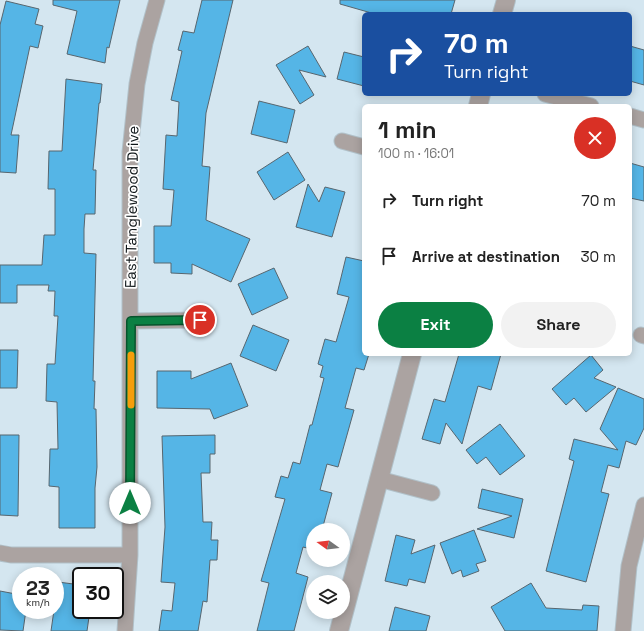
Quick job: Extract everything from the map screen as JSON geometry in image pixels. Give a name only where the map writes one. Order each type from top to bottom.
[{"type":"street","name":"East Tanglewood Drive","points":[[126,631],[130,555],[130,152],[137,84],[145,43],[157,0]]},
{"type":"street","points":[[503,12],[506,0]]},
{"type":"street","points":[[553,96],[583,104]]},
{"type":"street","points":[[632,117],[644,120]]},
{"type":"street","points":[[342,141],[362,146]]},
{"type":"street","points":[[131,321],[200,320]]},
{"type":"street","points":[[339,631],[411,356]]},
{"type":"street","points":[[379,479],[432,493]]},
{"type":"street","points":[[623,631],[629,566],[644,505]]},
{"type":"street","points":[[0,554],[130,555]]},
{"type":"building","points":[[53,0],[120,0],[109,48],[107,47],[105,63],[67,54],[77,11],[53,5]]},
{"type":"building","points":[[202,0],[233,0],[206,113],[202,166],[210,167],[206,220],[250,239],[231,282],[192,264],[192,274],[171,273],[171,263],[154,263],[154,226],[171,226],[174,190],[163,189],[166,135],[177,136],[179,102],[171,100],[182,51],[178,50],[183,31],[194,33]]},
{"type":"building","points":[[340,0],[455,0],[452,12],[368,12],[340,4]]},
{"type":"building","points":[[6,1],[39,9],[35,24],[43,26],[38,48],[30,46],[11,135],[19,135],[16,173],[0,172],[0,25]]},
{"type":"building","points":[[308,46],[326,77],[299,70],[314,95],[300,104],[276,65]]},
{"type":"building","points":[[632,47],[644,50],[644,85],[632,82]]},
{"type":"building","points":[[344,52],[362,56],[362,85],[337,79]]},
{"type":"building","points":[[66,79],[102,84],[93,170],[96,170],[95,214],[85,214],[84,229],[84,253],[96,254],[93,381],[95,381],[94,409],[96,409],[97,467],[95,488],[95,528],[59,528],[59,487],[49,486],[50,449],[58,449],[57,402],[46,401],[47,364],[55,364],[58,316],[54,316],[55,291],[48,291],[49,285],[17,285],[17,303],[0,303],[0,265],[42,265],[44,235],[55,235],[55,189],[48,189],[49,151],[62,151]]},
{"type":"building","points":[[259,101],[295,110],[287,143],[251,134]]},
{"type":"building","points":[[288,152],[305,180],[274,200],[257,172]]},
{"type":"building","points":[[632,164],[644,167],[644,201],[632,198]]},
{"type":"building","points":[[308,184],[319,202],[325,187],[345,192],[332,237],[296,227]]},
{"type":"building","points":[[346,257],[362,261],[362,356],[368,356],[364,370],[356,368],[345,408],[354,410],[338,467],[327,464],[320,490],[332,493],[324,523],[306,523],[306,548],[303,547],[296,573],[306,576],[306,585],[294,631],[257,631],[269,583],[261,581],[285,499],[275,497],[281,476],[288,478],[293,462],[300,464],[324,378],[320,377],[323,366],[318,364],[325,339],[336,342],[349,297],[337,294]]},
{"type":"building","points":[[274,268],[288,298],[252,315],[238,284]]},
{"type":"building","points":[[253,325],[289,340],[276,371],[240,356]]},
{"type":"building","points":[[0,350],[18,350],[17,388],[0,388]]},
{"type":"building","points":[[458,356],[500,356],[491,390],[478,386],[462,444],[446,423],[440,444],[422,439],[434,399],[445,402]]},
{"type":"building","points":[[590,356],[592,356],[603,370],[594,378],[616,387],[586,412],[574,398],[566,405],[552,389]]},
{"type":"building","points":[[231,363],[248,406],[214,419],[210,409],[157,408],[157,371],[191,371],[191,379]]},
{"type":"building","points":[[618,388],[644,399],[644,428],[636,445],[626,441],[619,468],[608,465],[601,492],[609,494],[586,582],[546,571],[574,461],[569,459],[574,439],[618,450],[600,429]]},
{"type":"building","points":[[500,424],[525,456],[500,475],[486,457],[477,464],[466,450]]},
{"type":"building","points":[[0,435],[19,435],[18,516],[0,515]]},
{"type":"building","points":[[215,435],[215,454],[210,454],[210,473],[201,473],[203,522],[212,522],[211,540],[218,540],[217,560],[210,560],[207,602],[203,601],[198,631],[159,631],[162,610],[172,611],[175,583],[161,582],[165,527],[162,436]]},
{"type":"building","points":[[482,489],[523,499],[514,538],[477,529],[512,516],[478,508]]},
{"type":"building","points":[[474,530],[486,561],[476,564],[479,571],[463,577],[461,570],[452,574],[440,543]]},
{"type":"building","points":[[396,535],[415,540],[411,554],[435,545],[425,583],[409,579],[407,586],[385,581]]},
{"type":"building","points":[[64,583],[72,584],[72,619],[89,619],[87,631],[51,631],[53,619],[64,619]]},
{"type":"building","points":[[531,583],[546,608],[582,610],[583,605],[599,606],[597,631],[505,631],[491,607]]},
{"type":"building","points":[[0,591],[12,593],[12,619],[25,619],[23,631],[0,630]]},
{"type":"building","points":[[395,607],[430,616],[426,631],[389,631]]},
{"type":"slow traffic","points":[[131,355],[131,405]]},
{"type":"route","points":[[130,503],[131,321],[200,320]]}]
